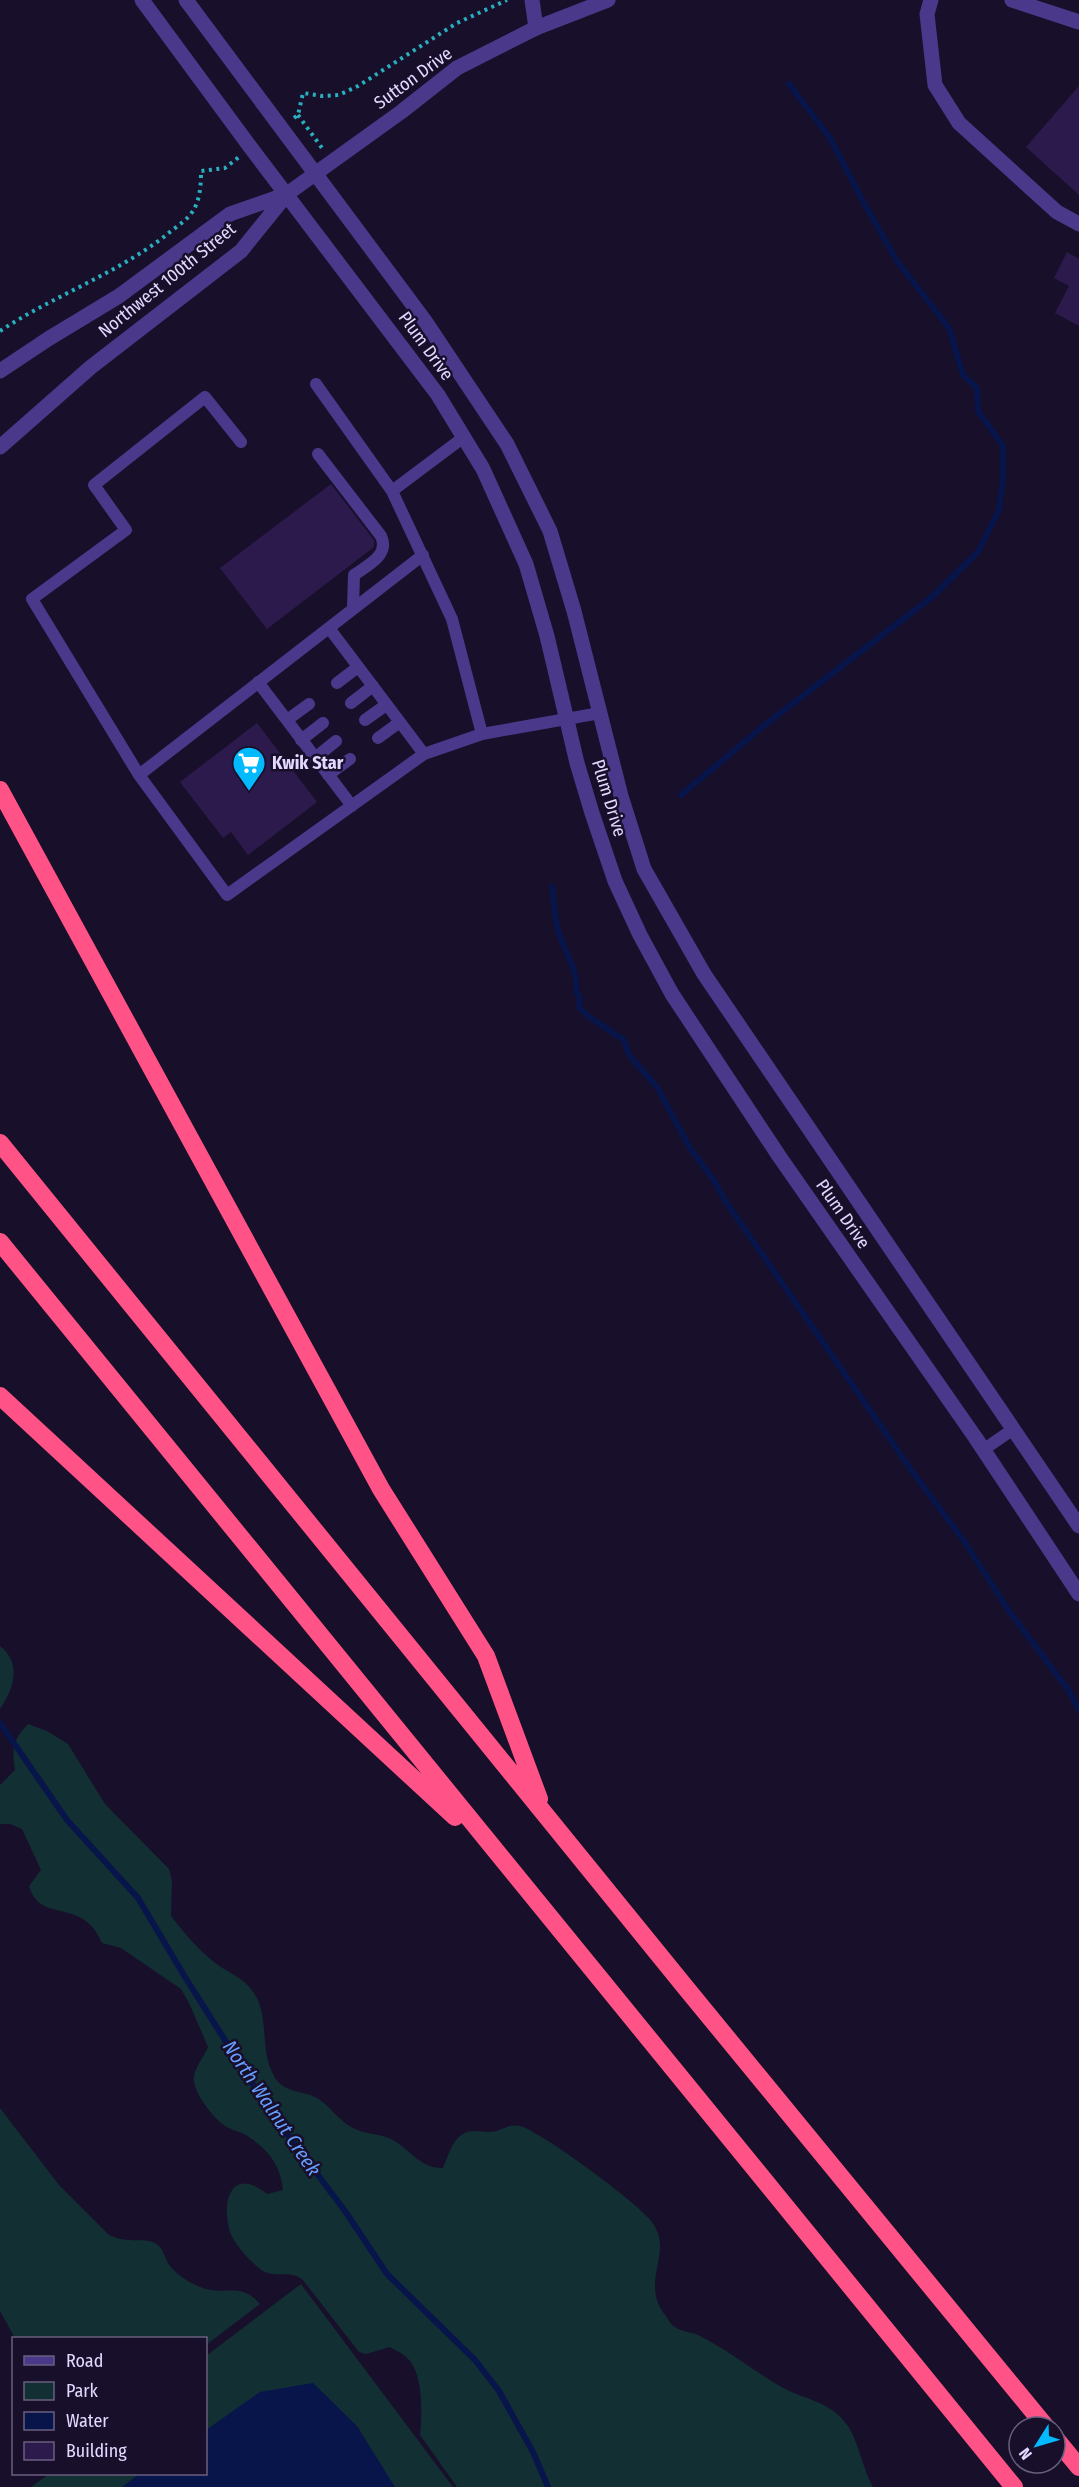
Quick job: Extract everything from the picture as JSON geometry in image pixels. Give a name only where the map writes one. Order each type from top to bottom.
[{"type":"highway","points":[[0,790],[381,1489],[486,1656],[544,1814]]},
{"type":"highway","points":[[0,1143],[544,1814],[1036,2415]]},
{"type":"highway","points":[[0,1242],[1014,2487]]},
{"type":"highway","points":[[0,1396],[504,1862]]},
{"type":"highway","points":[[1067,2453],[1079,2468]]},
{"type":"street","name":"Plum Drive","points":[[142,0],[438,395],[483,469],[526,564],[547,636],[577,763],[615,881],[640,935],[672,994],[779,1156],[983,1450],[1079,1594]]},
{"type":"street","name":"Plum Drive","points":[[186,0],[426,321],[507,444],[550,531],[574,611],[621,796],[644,869],[710,984],[1079,1526]]},
{"type":"street","points":[[532,0],[536,28]]},
{"type":"street","name":"Sutton Drive","points":[[287,194],[401,112],[457,68],[536,28],[608,0]]},
{"type":"street","points":[[931,0],[927,14],[935,85],[959,123],[1057,212],[1079,224]]},
{"type":"street","points":[[1012,0],[1079,22]]},
{"type":"street","name":"Northwest 100th Street","points":[[0,371],[48,339],[119,297],[230,214],[287,194]]},
{"type":"street","name":"Northwest 100th Street","points":[[0,447],[91,367],[241,251],[287,194]]},
{"type":"lane","points":[[316,384],[392,491],[423,555],[452,619],[482,734]]},
{"type":"lane","points":[[241,442],[205,397],[94,485],[126,530],[32,599],[139,774],[227,895],[424,754],[482,734],[600,713]]},
{"type":"lane","points":[[392,491],[464,437]]},
{"type":"lane","points":[[318,454],[385,544],[382,554],[354,575],[353,608]]},
{"type":"lane","points":[[139,774],[423,555]]},
{"type":"lane","points":[[329,628],[424,754]]},
{"type":"lane","points":[[337,683],[358,667]]},
{"type":"lane","points":[[258,682],[352,806]]},
{"type":"lane","points":[[351,703],[373,686]]},
{"type":"lane","points":[[287,720],[309,704]]},
{"type":"lane","points":[[365,720],[386,705]]},
{"type":"lane","points":[[378,738],[400,722]]},
{"type":"lane","points":[[301,740],[322,723]]},
{"type":"lane","points":[[315,758],[336,741]]},
{"type":"lane","points":[[328,775],[350,759]]},
{"type":"lane","points":[[983,1450],[1012,1430]]},
{"type":"path","points":[[298,115],[303,93],[322,96],[339,95],[358,86],[457,23],[507,0]]},
{"type":"path","points":[[0,331],[33,309],[93,280],[151,246],[191,213],[201,191],[201,171],[225,168]]},
{"type":"green space","points":[[0,1646],[11,1660],[14,1676],[9,1693],[0,1709]]},
{"type":"green space","points":[[28,1724],[47,1731],[68,1744],[105,1804],[169,1869],[172,1881],[171,1916],[205,1954],[242,1980],[254,1993],[262,2012],[269,2066],[278,2082],[288,2089],[312,2095],[353,2128],[391,2139],[423,2163],[436,2168],[443,2168],[453,2144],[466,2132],[494,2132],[512,2126],[520,2126],[531,2131],[568,2154],[629,2200],[652,2222],[660,2245],[655,2291],[658,2303],[672,2325],[711,2342],[785,2389],[831,2409],[849,2427],[873,2487],[457,2487],[420,2435],[419,2383],[412,2364],[406,2357],[390,2347],[366,2354],[359,2352],[302,2279],[297,2276],[264,2272],[246,2256],[232,2237],[227,2209],[228,2199],[237,2185],[245,2183],[255,2186],[267,2194],[283,2190],[282,2181],[265,2149],[242,2133],[220,2122],[199,2096],[194,2076],[208,2047],[181,1989],[121,1948],[102,1943],[94,1929],[84,1920],[42,1905],[35,1898],[29,1886],[41,1870],[22,1829],[10,1824],[0,1824],[0,1785],[15,1770],[14,1745]]},
{"type":"green space","points":[[0,2108],[59,2185],[109,2235],[155,2243],[176,2273],[188,2281],[209,2290],[246,2293],[260,2304],[207,2344],[207,2337],[14,2337],[0,2311]]},
{"type":"green space","points":[[301,2284],[453,2487],[31,2487],[48,2475],[207,2475],[207,2355]]},
{"type":"water","points":[[313,2383],[357,2426],[395,2487],[122,2487],[138,2475],[207,2475],[207,2429],[260,2392]]},
{"type":"building","points":[[1079,86],[1079,195],[1026,147]]},
{"type":"building","points":[[1067,252],[1079,259],[1079,326],[1055,313],[1069,286],[1054,278]]},
{"type":"building","points":[[331,484],[374,540],[374,547],[267,629],[220,568]]},
{"type":"building","name":"Kwik Star","points":[[257,723],[317,802],[248,855],[231,832],[223,838],[180,782]]},
{"type":"waterway","points":[[681,795],[766,724],[932,597],[978,552],[999,510],[1003,478],[1003,446],[978,411],[977,388],[963,375],[949,328],[897,261],[830,138],[789,84]]},
{"type":"waterway","points":[[552,887],[557,925],[575,975],[576,992],[580,997],[579,1007],[589,1017],[624,1040],[629,1055],[657,1087],[690,1148],[713,1179],[726,1202],[914,1474],[964,1541],[1009,1611],[1069,1691],[1079,1710]]},
{"type":"waterway","name":"North Walnut Creek","points":[[0,1723],[67,1820],[138,1898],[269,2110],[345,2211],[387,2274],[475,2360],[499,2391],[533,2452],[548,2487]]},
{"type":"place","name":"Kwik Star","points":[[249,792]]}]
